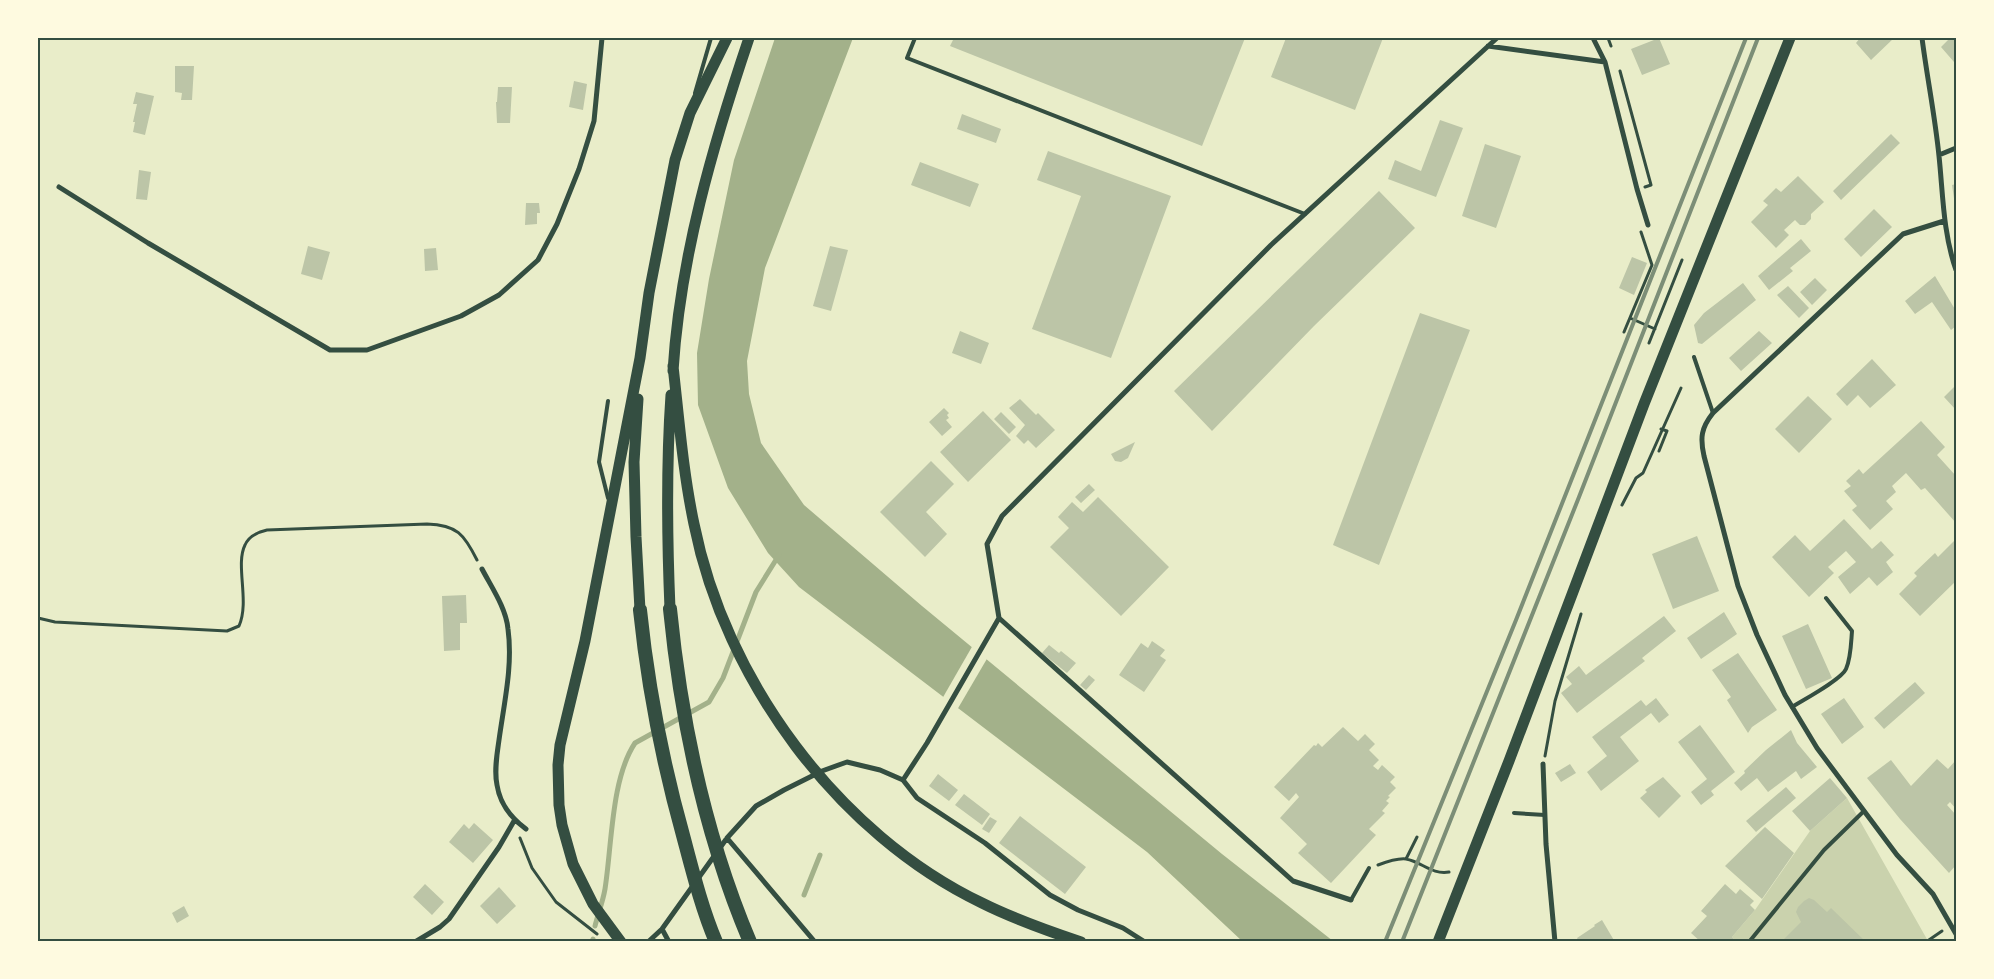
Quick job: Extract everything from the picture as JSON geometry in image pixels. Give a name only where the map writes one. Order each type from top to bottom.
[{"type":"highway","points":[[670,609],[675,659],[685,720],[701,788],[719,855],[750,942]]},
{"type":"highway","points":[[640,610],[648,679],[671,793],[691,866],[716,942]]},
{"type":"main road","points":[[621,942],[593,904],[576,871],[567,845],[560,805],[558,778],[560,745],[585,641],[640,358],[649,294],[675,160],[690,113],[727,38]]},
{"type":"main road","points":[[670,609],[667,459],[673,366],[682,294],[697,216],[726,106],[749,38]]},
{"type":"main road","points":[[1438,942],[1509,761],[1644,404],[1790,38]]},
{"type":"main road","points":[[640,358],[634,462],[640,610]]},
{"type":"main road","points":[[673,366],[686,480],[694,525],[706,570],[721,615],[741,661],[766,704],[793,744],[824,781],[859,816],[901,852],[942,880],[990,907],[1082,942]]},
{"type":"street","points":[[59,187],[148,244],[330,350],[367,350],[461,316],[499,295],[538,260],[557,224],[579,169],[594,121],[602,38]]},
{"type":"street","points":[[902,780],[928,743],[999,618],[987,544],[1002,516],[1271,245],[1497,38]]},
{"type":"street","points":[[1593,38],[1605,62],[1648,225]]},
{"type":"street","points":[[1922,38],[1939,155],[1944,221],[1950,252],[1956,270]]},
{"type":"street","points":[[1488,46],[1605,62]]},
{"type":"street","points":[[1939,155],[1956,148]]},
{"type":"street","points":[[1944,221],[1903,234],[1713,413],[1702,428],[1701,442],[1738,586],[1757,635],[1792,707],[1817,748],[1864,811],[1903,862],[1933,894],[1956,934]]},
{"type":"street","points":[[482,569],[499,600],[508,627],[510,654],[509,676],[498,747],[496,776],[500,797],[506,810],[514,820],[526,829]]},
{"type":"street","points":[[999,618],[1293,881],[1351,900]]},
{"type":"street","points":[[648,942],[662,929],[727,838],[756,806],[822,771],[847,762],[880,770],[902,780],[917,798],[985,842],[1050,895],[1078,910],[1123,928],[1145,942]]},
{"type":"street","points":[[1543,764],[1555,942]]},
{"type":"street","points":[[415,942],[440,927],[452,914],[514,820]]},
{"type":"street","points":[[727,838],[815,942]]},
{"type":"street","points":[[662,929],[669,942]]},
{"type":"lane","points":[[675,160],[711,38]]},
{"type":"lane","points":[[915,38],[907,58],[1305,214]]},
{"type":"lane","points":[[1694,357],[1713,413]]},
{"type":"lane","points":[[608,401],[599,462],[610,505]]},
{"type":"lane","points":[[1792,707],[1819,691],[1845,671],[1849,660],[1852,631],[1826,598]]},
{"type":"lane","points":[[1749,942],[1824,850],[1864,811]]},
{"type":"lane","points":[[1514,813],[1545,815]]},
{"type":"lane","points":[[1351,900],[1369,868]]},
{"type":"path","points":[[1624,332],[1652,265],[1640,229]]},
{"type":"path","points":[[1649,342],[1682,260]]},
{"type":"path","points":[[1630,318],[1655,329]]},
{"type":"path","points":[[1620,510],[1636,478],[1643,473],[1680,388]]},
{"type":"path","points":[[1659,452],[1667,431],[1661,429]]},
{"type":"path","points":[[38,618],[55,622],[228,631],[239,626],[243,615],[242,556],[244,545],[250,538],[267,530],[428,524],[446,525],[457,531],[470,546],[482,569]]},
{"type":"path","points":[[1543,764],[1555,701],[1583,610]]},
{"type":"path","points":[[514,820],[532,868],[556,902],[599,936]]},
{"type":"path","points":[[1406,859],[1417,837]]},
{"type":"path","points":[[1369,868],[1395,860],[1406,859],[1440,874],[1449,872]]},
{"type":"path","points":[[1926,942],[1950,925]]},
{"type":"shaded area","points":[[775,38],[853,38],[765,268],[747,361],[749,394],[761,443],[804,505],[922,606],[1222,854],[1333,941],[1242,941],[1147,852],[799,587],[768,553],[728,488],[698,405],[697,353],[709,279],[734,160]]},
{"type":"shaded area","points":[[1847,798],[1928,941],[1734,942],[1735,940],[1732,937],[1755,910],[1810,831]]},
{"type":"pier","points":[[973,645],[988,657],[957,710],[942,699]]},
{"type":"building","points":[[954,38],[1245,38],[1202,146],[950,46]]},
{"type":"building","points":[[1286,38],[1383,38],[1355,110],[1271,77]]},
{"type":"building","points":[[1659,38],[1670,64],[1642,75],[1631,49]]},
{"type":"building","points":[[1860,38],[1894,38],[1871,60],[1856,43]]},
{"type":"building","points":[[1950,38],[1956,38],[1956,65],[1954,65],[1954,62],[1941,47]]},
{"type":"building","points":[[175,66],[194,66],[192,100],[181,100],[182,93],[175,92]]},
{"type":"building","points":[[574,81],[587,84],[583,110],[569,107]]},
{"type":"building","points":[[498,87],[512,87],[510,123],[497,123],[496,102]]},
{"type":"building","points":[[136,92],[154,96],[145,135],[133,132],[137,104],[133,104]]},
{"type":"building","points":[[962,114],[1001,129],[996,143],[957,129]]},
{"type":"building","points":[[1440,120],[1463,128],[1436,197],[1388,179],[1395,160],[1421,171]]},
{"type":"building","points":[[1891,134],[1900,143],[1841,200],[1833,191]]},
{"type":"building","points":[[1485,144],[1521,156],[1496,228],[1462,216]]},
{"type":"building","points":[[1048,151],[1171,196],[1111,358],[1032,329],[1081,196],[1037,180]]},
{"type":"building","points":[[920,162],[979,184],[970,207],[911,185]]},
{"type":"building","points":[[139,170],[151,172],[147,200],[136,199]]},
{"type":"building","points":[[1798,176],[1824,202],[1811,214],[1811,219],[1805,225],[1800,225],[1795,220],[1784,230],[1789,235],[1776,248],[1751,222],[1768,205],[1763,201],[1776,188],[1781,192]]},
{"type":"building","points":[[1956,184],[1956,205],[1955,205],[1952,185]]},
{"type":"building","points":[[1379,191],[1415,228],[1314,326],[1212,431],[1174,391]]},
{"type":"building","points":[[526,203],[539,203],[540,213],[537,213],[537,224],[525,225]]},
{"type":"building","points":[[1874,209],[1892,227],[1861,257],[1844,239]]},
{"type":"building","points":[[1801,239],[1811,251],[1790,268],[1793,271],[1769,290],[1758,276]]},
{"type":"building","points":[[308,246],[330,252],[322,280],[301,274]]},
{"type":"building","points":[[830,246],[848,250],[831,311],[813,306]]},
{"type":"building","points":[[436,248],[438,270],[425,271],[424,249]]},
{"type":"building","points":[[1632,257],[1647,263],[1634,295],[1619,288]]},
{"type":"building","points":[[1935,276],[1956,311],[1956,326],[1951,330],[1932,302],[1915,314],[1905,301]]},
{"type":"building","points":[[1815,278],[1827,290],[1812,305],[1800,292]]},
{"type":"building","points":[[1743,283],[1756,300],[1702,344],[1698,343],[1694,325],[1704,313]]},
{"type":"building","points":[[1788,286],[1809,308],[1799,318],[1777,295]]},
{"type":"building","points":[[1420,313],[1470,330],[1379,565],[1333,545]]},
{"type":"building","points":[[960,331],[989,343],[981,364],[952,353]]},
{"type":"building","points":[[1759,331],[1772,343],[1741,371],[1729,358]]},
{"type":"building","points":[[1872,359],[1896,385],[1870,408],[1858,395],[1847,406],[1836,394]]},
{"type":"building","points":[[1956,385],[1956,410],[1944,397]]},
{"type":"building","points":[[1808,396],[1832,419],[1799,453],[1775,429]]},
{"type":"building","points":[[1020,399],[1055,430],[1036,448],[1028,440],[1024,444],[1016,436],[1025,425],[1009,408]]},
{"type":"building","points":[[944,408],[949,413],[947,415],[949,418],[946,420],[952,427],[942,436],[929,422]]},
{"type":"building","points":[[983,411],[1011,440],[968,482],[940,452]]},
{"type":"building","points":[[1001,412],[1016,427],[1009,434],[994,419]]},
{"type":"building","points":[[1921,421],[1945,447],[1937,455],[1956,476],[1956,523],[1925,488],[1921,490],[1906,473],[1892,486],[1896,492],[1886,501],[1893,509],[1870,530],[1852,510],[1857,506],[1844,491],[1851,486],[1846,481],[1859,469],[1863,474]]},
{"type":"building","points":[[1135,442],[1128,458],[1121,462],[1115,461],[1111,454]]},
{"type":"building","points":[[931,461],[954,484],[926,512],[947,534],[925,557],[880,512]]},
{"type":"building","points":[[1089,484],[1095,490],[1081,503],[1075,497]]},
{"type":"building","points":[[1098,497],[1169,567],[1121,616],[1050,547],[1069,528],[1058,517],[1072,502],[1083,512]]},
{"type":"building","points":[[1844,519],[1872,549],[1881,541],[1894,555],[1886,562],[1893,572],[1877,586],[1869,577],[1850,594],[1838,577],[1856,562],[1846,551],[1828,567],[1834,573],[1809,597],[1772,557],[1795,535],[1810,551]]},
{"type":"building","points":[[1697,536],[1719,591],[1673,609],[1652,554]]},
{"type":"building","points":[[1956,539],[1956,581],[1920,616],[1899,594],[1917,576],[1914,573],[1935,553],[1938,557]]},
{"type":"building","points":[[466,595],[467,623],[460,623],[460,650],[444,651],[442,596]]},
{"type":"building","points":[[1724,612],[1737,634],[1701,659],[1687,638]]},
{"type":"building","points":[[1664,616],[1676,631],[1642,658],[1645,661],[1577,713],[1561,693],[1572,684],[1566,677],[1579,666],[1586,675]]},
{"type":"building","points":[[1808,624],[1832,678],[1806,689],[1782,636]]},
{"type":"building","points":[[1152,641],[1165,650],[1160,656],[1166,660],[1144,692],[1119,675],[1141,643],[1148,648]]},
{"type":"building","points":[[1049,645],[1059,653],[1061,651],[1076,663],[1067,673],[1042,653]]},
{"type":"building","points":[[1738,653],[1777,710],[1752,727],[1748,733],[1727,700],[1731,697],[1712,670]]},
{"type":"building","points":[[1089,675],[1095,680],[1086,690],[1080,685]]},
{"type":"building","points":[[1915,682],[1925,693],[1884,729],[1874,718]]},
{"type":"building","points":[[1656,698],[1669,715],[1659,723],[1651,713],[1620,737],[1639,761],[1601,791],[1587,772],[1607,756],[1592,737],[1641,700],[1646,706]]},
{"type":"building","points":[[1844,698],[1864,727],[1842,744],[1821,714]]},
{"type":"building","points":[[1700,725],[1735,772],[1711,791],[1714,795],[1701,805],[1691,792],[1707,779],[1678,742]]},
{"type":"building","points":[[1343,727],[1358,741],[1365,734],[1375,744],[1369,750],[1379,760],[1373,766],[1378,770],[1382,765],[1395,777],[1390,782],[1396,788],[1388,796],[1390,797],[1386,801],[1389,803],[1382,811],[1385,813],[1369,829],[1376,835],[1331,883],[1298,853],[1307,844],[1280,818],[1299,797],[1296,793],[1289,801],[1274,787],[1314,745],[1316,746],[1318,743],[1322,747]]},
{"type":"building","points":[[1791,730],[1797,743],[1817,767],[1801,779],[1796,771],[1768,792],[1757,778],[1741,791],[1734,783],[1766,750]]},
{"type":"building","points":[[1937,759],[1948,769],[1956,760],[1956,809],[1950,802],[1947,805],[1956,815],[1956,865],[1949,873],[1900,819],[1867,778],[1891,760],[1911,786]]},
{"type":"building","points":[[1570,764],[1576,773],[1561,782],[1555,773]]},
{"type":"building","points":[[938,774],[958,790],[949,801],[929,786]]},
{"type":"building","points":[[1663,777],[1681,796],[1659,818],[1640,798],[1647,792],[1645,790]]},
{"type":"building","points":[[1830,778],[1847,798],[1810,831],[1792,811]]},
{"type":"building","points":[[1786,787],[1796,798],[1756,832],[1746,821]]},
{"type":"building","points":[[964,794],[990,814],[982,825],[955,805]]},
{"type":"building","points":[[1020,816],[1086,867],[1065,894],[999,843]]},
{"type":"building","points":[[990,817],[997,821],[989,833],[982,829]]},
{"type":"building","points":[[474,823],[493,840],[473,863],[449,842],[464,824],[469,829]]},
{"type":"building","points":[[1765,827],[1794,853],[1762,899],[1725,866]]},
{"type":"building","points":[[425,884],[444,902],[432,915],[413,897]]},
{"type":"building","points":[[1725,884],[1736,894],[1740,889],[1754,901],[1750,905],[1755,910],[1732,937],[1735,940],[1734,942],[1701,942],[1691,933],[1707,916],[1701,911]]},
{"type":"building","points":[[499,887],[516,906],[497,924],[480,906]]},
{"type":"building","points":[[1809,898],[1827,912],[1831,908],[1866,942],[1785,942],[1783,940],[1801,922],[1796,912],[1798,907]]},
{"type":"building","points":[[184,906],[189,916],[177,923],[172,913]]},
{"type":"building","points":[[1602,920],[1615,942],[1579,942],[1577,938]]},
{"type":"waterway","points":[[595,926],[605,889],[617,793],[627,758],[635,743],[709,702],[723,678],[756,592],[779,555]]},
{"type":"waterway","points":[[804,895],[820,855]]},
{"type":"railway","points":[[1385,942],[1516,620],[1746,38]]},
{"type":"railway","points":[[1402,942],[1579,497],[1758,38]]}]
